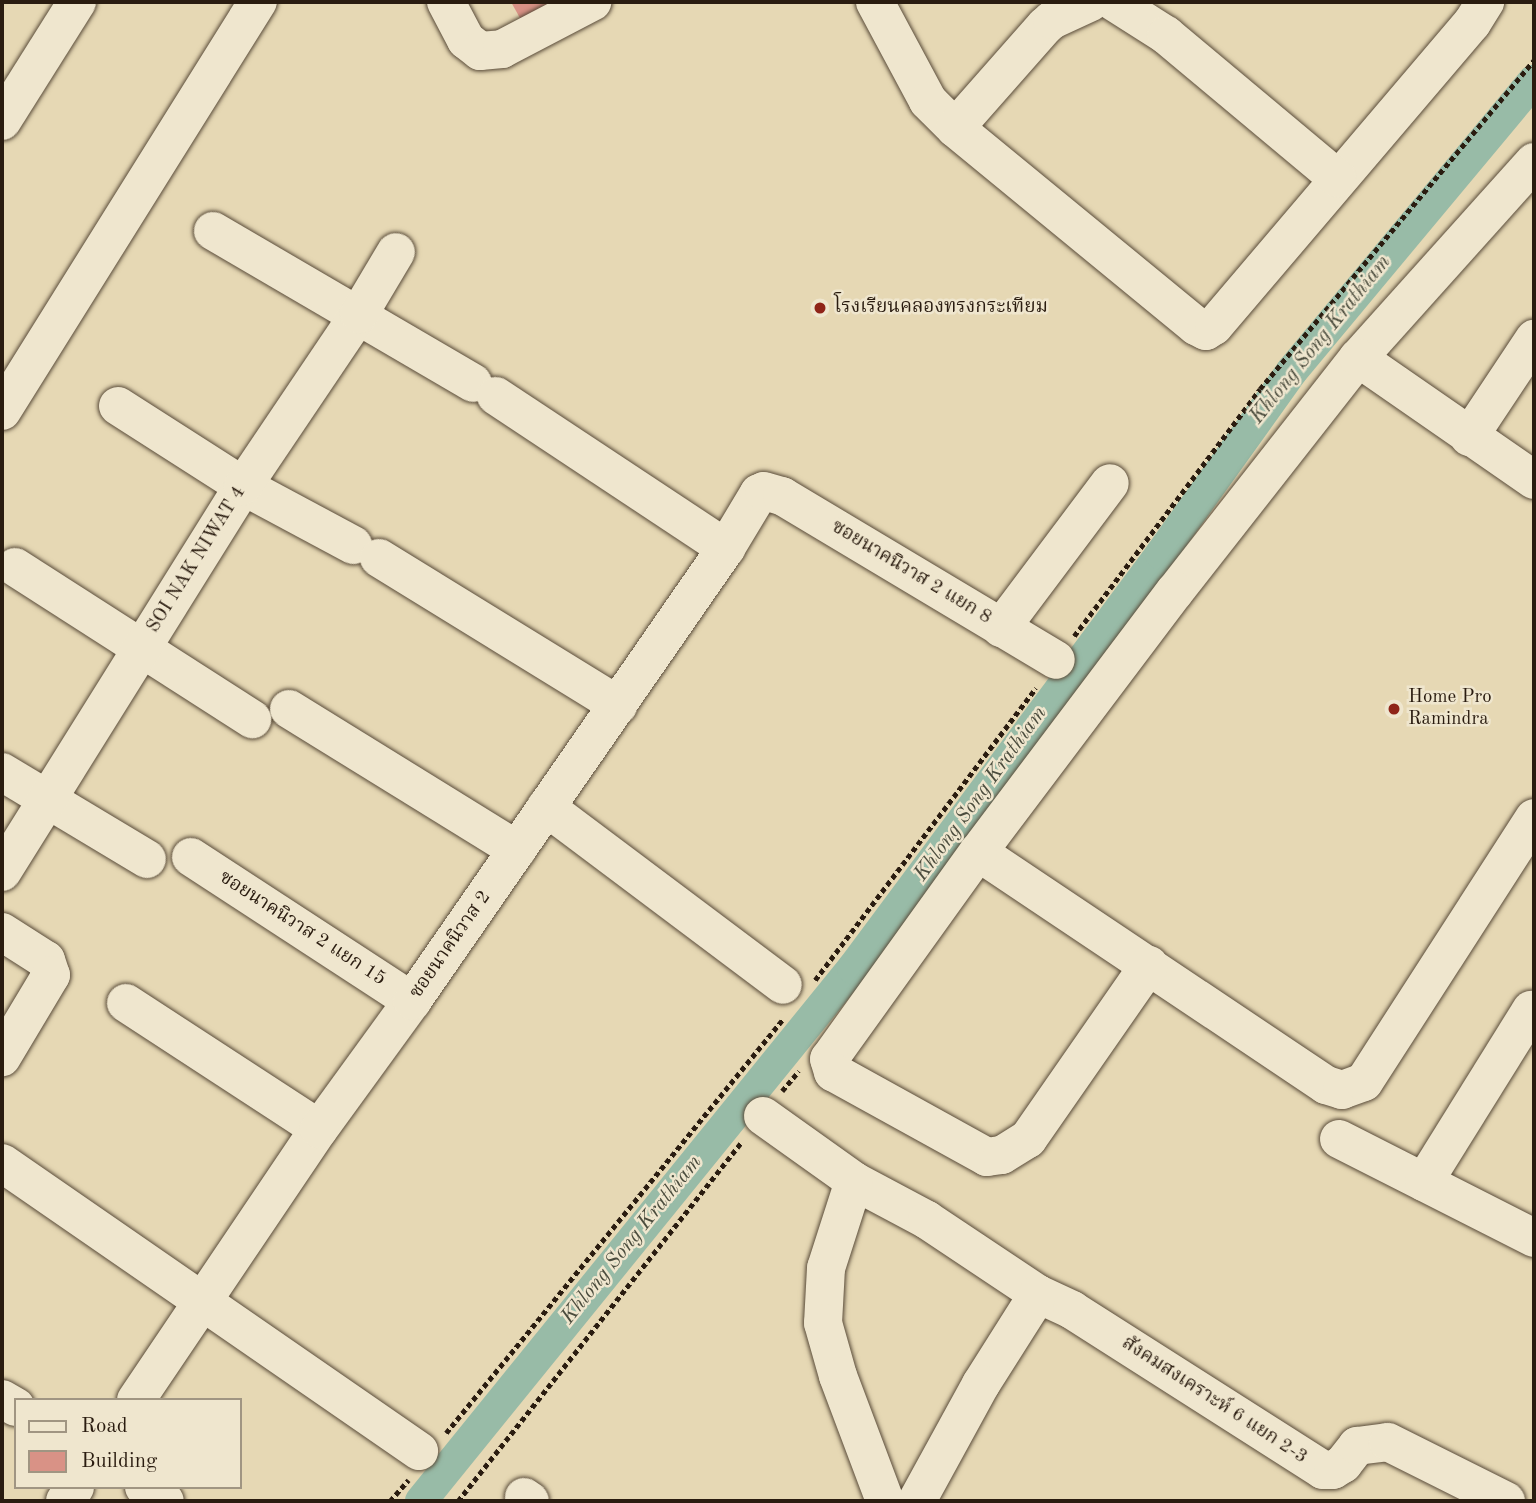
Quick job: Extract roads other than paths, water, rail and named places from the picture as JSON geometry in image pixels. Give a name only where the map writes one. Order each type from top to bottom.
[{"type":"street","points":[[2,121],[77,2]]},
{"type":"street","points":[[2,411],[258,2]]},
{"type":"street","points":[[446,2],[466,40],[480,51],[502,49],[592,2]]},
{"type":"street","points":[[875,2],[929,101],[955,128],[1196,326],[1206,331],[1214,326],[1472,23],[1485,2]]},
{"type":"street","points":[[955,128],[1045,26],[1091,2]]},
{"type":"street","points":[[1114,2],[1166,35],[1338,178]]},
{"type":"street","points":[[1149,965],[1028,1139],[1002,1155],[987,1157],[833,1072],[829,1059],[978,852],[1175,591],[1358,358],[1534,162]]},
{"type":"street","points":[[213,231],[484,389],[726,548]]},
{"type":"street","name":"SOI NAK NIWAT 4","points":[[2,872],[243,486],[359,314],[396,251]]},
{"type":"street","points":[[1469,437],[1534,339]]},
{"type":"street","points":[[1358,358],[1469,437],[1534,479]]},
{"type":"street","points":[[118,406],[243,486],[366,552],[618,705]]},
{"type":"street","points":[[1002,628],[1110,483]]},
{"type":"street","name":"ซอยนาคนิวาส 2","points":[[137,1398],[318,1129],[412,1001],[726,548],[755,498],[764,491]]},
{"type":"street","name":"ซอยนาคนิวาส 2 แยก 8","points":[[764,491],[782,496],[1056,660]]},
{"type":"street","points":[[15,568],[252,719]]},
{"type":"street","points":[[289,709],[517,850]]},
{"type":"street","points":[[2,772],[147,859]]},
{"type":"street","points":[[546,807],[794,994]]},
{"type":"street","points":[[978,852],[1325,1084],[1342,1090],[1364,1082],[1534,818]]},
{"type":"street","name":"ซอยนาคนิวาส 2 แยก 15","points":[[191,857],[412,1001]]},
{"type":"street","points":[[2,932],[46,960],[51,975],[2,1057]]},
{"type":"street","points":[[126,1003],[318,1129]]},
{"type":"street","points":[[1424,1182],[1531,1010]]},
{"type":"street","name":"สังคมสงเคราะห์ 6 แยก 2-3","points":[[763,1116],[854,1181],[927,1220],[1038,1294],[1072,1310],[1323,1470],[1333,1470],[1343,1464],[1357,1446],[1388,1442],[1506,1501]]},
{"type":"street","points":[[1339,1139],[1534,1238]]},
{"type":"street","points":[[2,1163],[426,1452]]},
{"type":"street","points":[[854,1181],[826,1268],[823,1323],[838,1376],[884,1501]]},
{"type":"street","points":[[917,1501],[981,1384],[1038,1294]]},
{"type":"street","points":[[147,1489],[164,1501]]},
{"type":"waterway","name":"Khlong Song Krathiam","points":[[421,1501],[853,968],[1161,554],[1292,371],[1534,81]]},
{"type":"place","name":"โรงเรียนคลองทรงกระเทียม","points":[[820,308]]},
{"type":"place","name":"Home Pro Ramindra","points":[[1394,709]]}]
